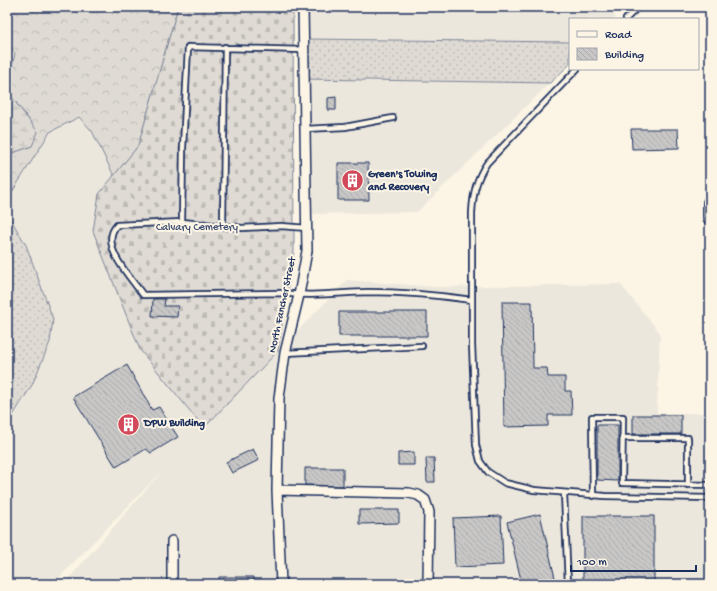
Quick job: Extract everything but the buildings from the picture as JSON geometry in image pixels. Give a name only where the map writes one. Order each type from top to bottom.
[{"type":"main road","points":[[710,203],[710,218]]},
{"type":"street","name":"North Fancher Street","points":[[280,584],[276,490],[279,398],[285,354],[299,295],[307,251],[303,7]]},
{"type":"street","points":[[276,490],[409,493],[418,495],[425,500],[429,512],[428,584]]},
{"type":"street","points":[[172,540],[172,584]]},
{"type":"lane","points":[[627,18],[638,7]]},
{"type":"lane","points":[[182,222],[188,47],[304,50]]},
{"type":"lane","points":[[223,225],[225,47]]},
{"type":"lane","points":[[576,70],[497,153],[479,175],[473,195],[472,300],[476,445],[480,461],[488,472],[505,483],[534,490],[593,496],[710,498]]},
{"type":"lane","points":[[305,129],[345,128],[393,118]]},
{"type":"lane","points":[[307,228],[281,226],[242,228],[182,222],[117,225],[112,230],[112,251],[143,295],[281,292],[299,295],[368,292],[431,295],[472,300]]},
{"type":"lane","points":[[285,354],[422,346]]},
{"type":"lane","points":[[593,496],[592,417],[623,417],[622,483],[710,485]]},
{"type":"lane","points":[[622,438],[688,438],[688,485]]},
{"type":"lane","points":[[564,493],[568,584]]},
{"type":"shaded area","points":[[303,7],[614,7],[615,18],[569,18],[569,42],[304,39]]},
{"type":"shaded area","points":[[305,79],[550,83],[417,212],[307,214]]},
{"type":"shaded area","points":[[79,117],[92,131],[114,176],[99,194],[204,427],[347,280],[436,287],[620,284],[660,333],[657,413],[710,413],[710,584],[64,584],[163,470],[53,584],[7,584],[7,425],[32,385],[50,342],[26,245],[7,213],[7,200],[50,132]]},
{"type":"green space","points":[[7,7],[178,7],[138,146],[114,176],[92,131],[79,117],[50,132],[7,200],[7,155],[32,146],[33,125],[7,91],[7,66],[13,63],[15,53],[7,47]]},
{"type":"green space","name":"Calvary Cemetery","points":[[178,7],[293,7],[294,251],[278,351],[204,428],[140,350],[93,231],[99,194],[138,146]]},
{"type":"green space","points":[[304,39],[569,42],[569,65],[550,83],[305,79]]},
{"type":"green space","points":[[7,91],[38,132],[32,146],[7,155]]},
{"type":"green space","points":[[7,213],[26,245],[53,319],[50,342],[32,385],[7,425]]},
{"type":"place","name":"Green's Towing and Recovery","points":[[353,181]]},
{"type":"place","name":"DPW Building","points":[[129,424]]}]
